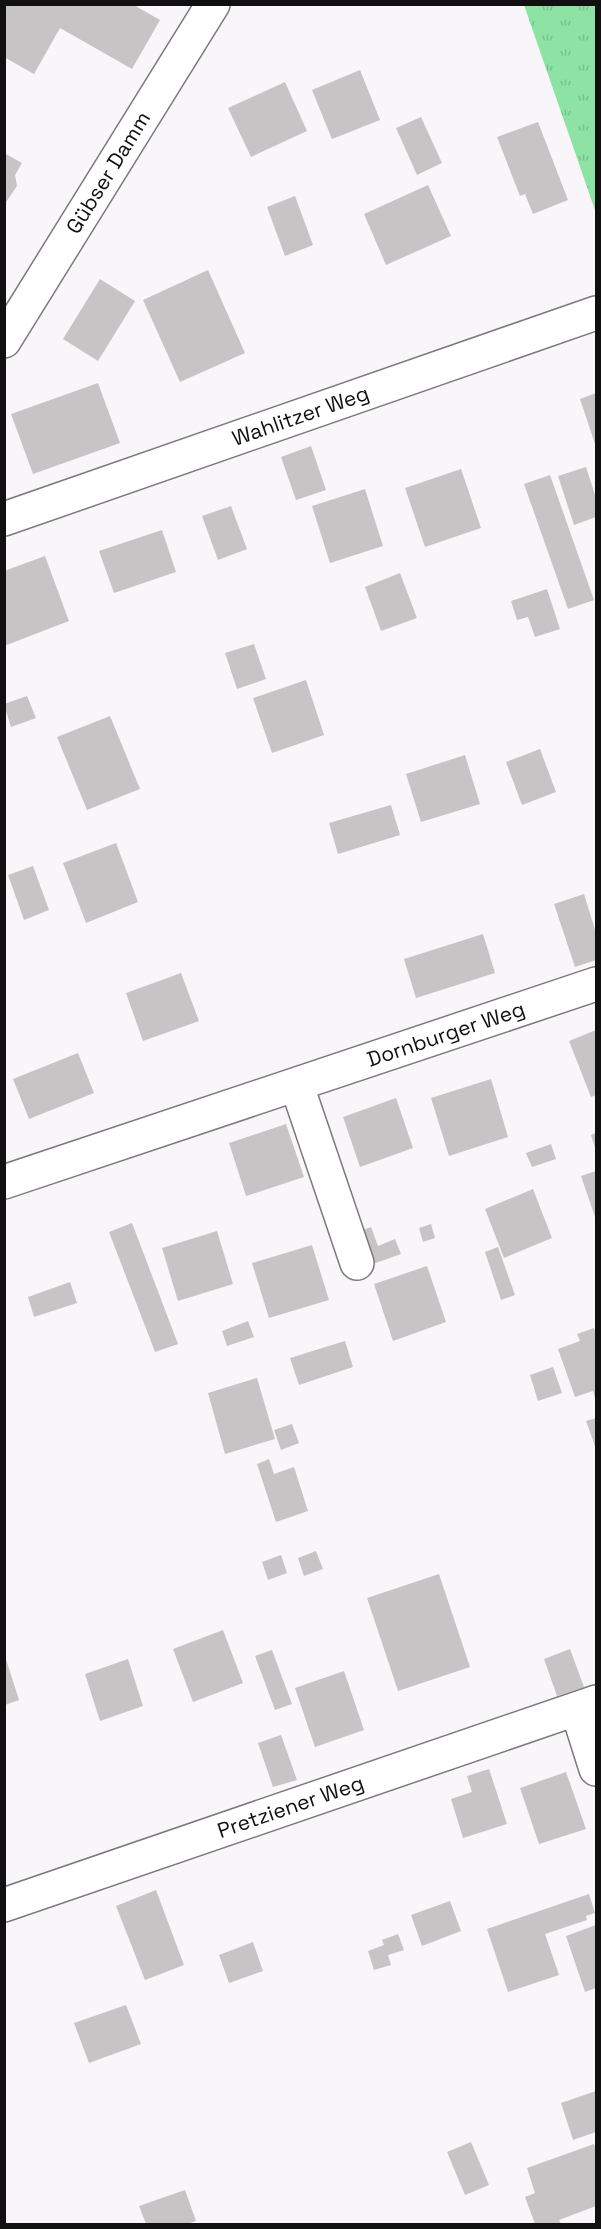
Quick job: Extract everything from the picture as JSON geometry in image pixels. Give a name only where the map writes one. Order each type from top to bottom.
[{"type":"street","name":"Gübser Damm","points":[[4,341],[213,4]]},
{"type":"street","name":"Wahlitzer Weg","points":[[4,519],[597,313]]},
{"type":"street","name":"Dornburger Weg","points":[[4,1182],[597,984]]},
{"type":"street","points":[[297,1086],[357,1263]]},
{"type":"street","name":"Pretziener Weg","points":[[4,1905],[587,1706],[597,1769]]},
{"type":"green space","points":[[524,5],[596,5],[596,213]]},
{"type":"building","points":[[4,4],[132,4],[160,20],[132,69],[60,28],[34,74],[4,57]]},
{"type":"building","points":[[360,70],[380,120],[332,139],[312,90]]},
{"type":"building","points":[[285,82],[307,131],[251,157],[228,108]]},
{"type":"building","points":[[421,117],[442,163],[417,175],[396,128]]},
{"type":"building","points":[[538,122],[568,200],[533,214],[525,194],[520,196],[497,137]]},
{"type":"building","points":[[4,153],[22,163],[15,175],[17,186],[4,205]]},
{"type":"building","points":[[428,185],[451,236],[386,265],[364,214]]},
{"type":"building","points":[[295,196],[313,245],[285,256],[267,207]]},
{"type":"building","points":[[208,270],[245,353],[180,382],[143,300]]},
{"type":"building","points":[[100,279],[135,301],[98,361],[63,339]]},
{"type":"building","points":[[98,383],[120,443],[33,474],[11,414]]},
{"type":"building","points":[[596,393],[596,447],[580,399]]},
{"type":"building","points":[[311,446],[326,490],[296,500],[281,457]]},
{"type":"building","points":[[586,467],[596,498],[596,517],[574,525],[558,476]]},
{"type":"building","points":[[461,469],[481,528],[425,547],[405,488]]},
{"type":"building","points":[[550,475],[594,600],[568,609],[524,484]]},
{"type":"building","points":[[365,489],[383,546],[330,563],[312,506]]},
{"type":"building","points":[[231,506],[247,549],[218,560],[202,516]]},
{"type":"building","points":[[162,530],[176,572],[114,593],[99,551]]},
{"type":"building","points":[[45,556],[69,621],[4,646],[4,571]]},
{"type":"building","points":[[400,573],[417,618],[381,631],[365,587]]},
{"type":"building","points":[[547,589],[560,629],[535,637],[528,617],[517,620],[511,601]]},
{"type":"building","points":[[254,644],[266,679],[237,689],[225,653]]},
{"type":"building","points":[[306,680],[324,735],[272,753],[253,698]]},
{"type":"building","points":[[27,696],[36,718],[11,727],[4,704]]},
{"type":"building","points":[[110,716],[140,789],[87,810],[57,737]]},
{"type":"building","points":[[540,749],[556,792],[522,805],[506,762]]},
{"type":"building","points":[[465,755],[480,804],[421,822],[406,774]]},
{"type":"building","points":[[391,805],[400,835],[338,854],[329,823]]},
{"type":"building","points":[[116,843],[138,902],[86,923],[63,863]]},
{"type":"building","points":[[33,866],[49,910],[24,920],[8,875]]},
{"type":"building","points":[[584,894],[596,933],[596,960],[575,967],[554,904]]},
{"type":"building","points":[[483,934],[495,973],[416,998],[404,959]]},
{"type":"building","points":[[181,973],[199,1021],[143,1041],[126,993]]},
{"type":"building","points":[[596,1030],[596,1095],[591,1097],[569,1041]]},
{"type":"building","points":[[78,1053],[94,1093],[29,1119],[13,1079]]},
{"type":"building","points":[[491,1079],[508,1137],[449,1156],[431,1098]]},
{"type":"building","points":[[396,1098],[413,1148],[360,1167],[343,1117]]},
{"type":"building","points":[[286,1124],[304,1177],[246,1196],[229,1143]]},
{"type":"building","points":[[596,1133],[596,1151],[591,1135]]},
{"type":"building","points":[[551,1144],[556,1159],[532,1167],[526,1153]]},
{"type":"building","points":[[596,1171],[596,1220],[581,1176]]},
{"type":"building","points":[[533,1189],[552,1238],[504,1258],[485,1209]]},
{"type":"building","points":[[132,1223],[178,1344],[155,1352],[109,1232]]},
{"type":"building","points":[[431,1224],[435,1238],[423,1242],[419,1228]]},
{"type":"building","points":[[371,1227],[378,1246],[395,1239],[401,1254],[370,1265],[358,1232]]},
{"type":"building","points":[[217,1231],[233,1284],[178,1301],[162,1248]]},
{"type":"building","points":[[312,1245],[329,1300],[269,1318],[252,1263]]},
{"type":"building","points":[[498,1247],[515,1295],[501,1300],[485,1252]]},
{"type":"building","points":[[427,1266],[446,1322],[393,1341],[374,1284]]},
{"type":"building","points":[[70,1282],[77,1303],[34,1317],[28,1297]]},
{"type":"building","points":[[248,1321],[254,1337],[227,1346],[222,1331]]},
{"type":"building","points":[[594,1328],[596,1335],[596,1402],[593,1391],[575,1397],[558,1349],[580,1341],[577,1334]]},
{"type":"building","points":[[345,1341],[353,1367],[299,1385],[290,1358]]},
{"type":"building","points":[[553,1367],[562,1393],[538,1401],[530,1375]]},
{"type":"building","points":[[257,1378],[275,1439],[225,1454],[208,1393]]},
{"type":"building","points":[[596,1418],[596,1449],[586,1421]]},
{"type":"building","points":[[292,1424],[299,1443],[281,1450],[274,1430]]},
{"type":"building","points":[[269,1459],[274,1474],[294,1467],[308,1511],[276,1522],[257,1464]]},
{"type":"building","points":[[316,1551],[323,1569],[304,1576],[298,1558]]},
{"type":"building","points":[[281,1555],[287,1573],[268,1580],[262,1562]]},
{"type":"building","points":[[439,1574],[470,1667],[398,1691],[367,1598]]},
{"type":"building","points":[[223,1630],[243,1683],[193,1702],[173,1649]]},
{"type":"building","points":[[570,1649],[584,1687],[557,1696],[544,1659]]},
{"type":"building","points":[[272,1650],[292,1704],[275,1710],[255,1656]]},
{"type":"building","points":[[5,1656],[19,1700],[5,1705]]},
{"type":"building","points":[[128,1659],[143,1706],[100,1721],[85,1674]]},
{"type":"building","points":[[344,1671],[364,1730],[315,1747],[295,1688]]},
{"type":"building","points":[[281,1735],[297,1780],[273,1787],[258,1743]]},
{"type":"building","points":[[489,1769],[507,1824],[463,1838],[451,1799],[472,1792],[467,1776]]},
{"type":"building","points":[[566,1772],[586,1829],[539,1844],[520,1788]]},
{"type":"building","points":[[156,1890],[184,1965],[145,1980],[116,1906]]},
{"type":"building","points":[[589,1894],[595,1913],[586,1916],[587,1920],[545,1934],[559,1975],[508,1992],[487,1929]]},
{"type":"building","points":[[450,1901],[461,1931],[422,1946],[411,1915]]},
{"type":"building","points":[[596,1925],[596,1988],[585,1992],[566,1936]]},
{"type":"building","points":[[398,1934],[404,1950],[388,1955],[391,1965],[374,1970],[368,1951],[384,1945],[382,1940]]},
{"type":"building","points":[[253,1942],[263,1971],[229,1983],[219,1955]]},
{"type":"building","points":[[126,2005],[141,2044],[89,2063],[74,2023]]},
{"type":"building","points":[[596,2091],[596,2132],[573,2140],[561,2103]]},
{"type":"building","points":[[471,2142],[489,2185],[465,2195],[447,2152]]},
{"type":"building","points":[[594,2144],[596,2150],[596,2206],[559,2220],[561,2224],[535,2224],[525,2197],[535,2193],[527,2168]]},
{"type":"building","points":[[185,2190],[196,2221],[187,2224],[146,2224],[139,2206]]}]
